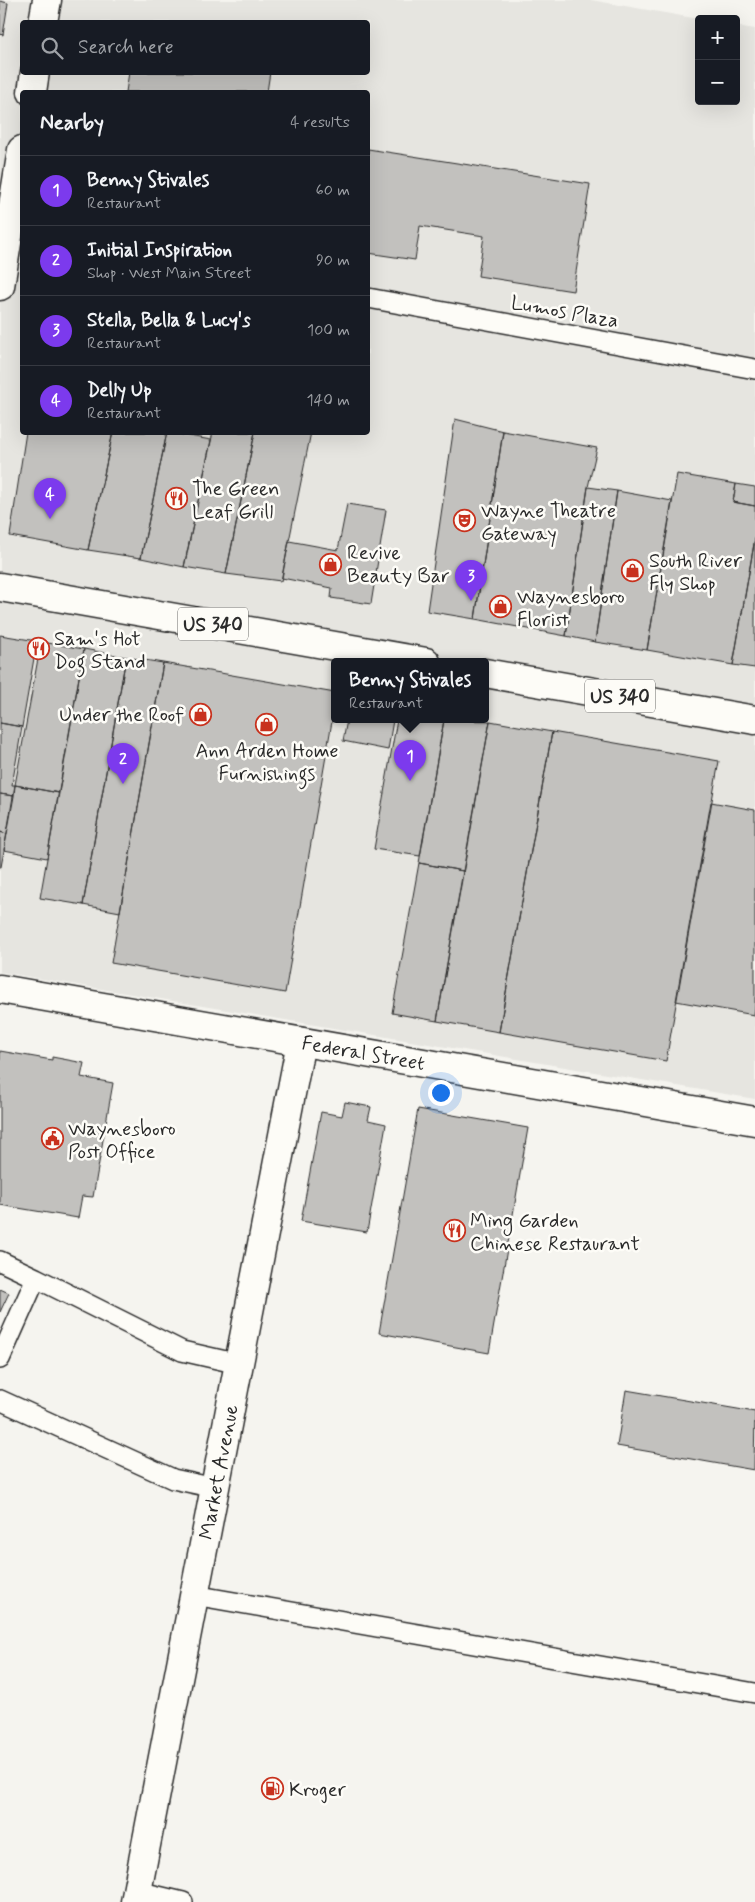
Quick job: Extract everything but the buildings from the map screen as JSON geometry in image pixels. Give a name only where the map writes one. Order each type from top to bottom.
[{"type":"street","points":[[44,20],[47,0]]},
{"type":"street","points":[[32,90],[35,75]]},
{"type":"street","points":[[0,286],[20,164]]},
{"type":"street","name":"US 340","points":[[0,587],[403,658]]},
{"type":"street","name":"US 340","points":[[489,674],[755,720]]},
{"type":"street","name":"Federal Street","points":[[0,989],[755,1121]]},
{"type":"street","name":"Market Avenue","points":[[136,1896],[301,1042]]},
{"type":"lane","name":"Lumos Plaza","points":[[370,298],[755,369]]},
{"type":"lane","points":[[0,1261],[182,1352],[239,1364]]},
{"type":"lane","points":[[0,1359],[36,1278]]},
{"type":"lane","points":[[0,1400],[173,1479],[215,1488]]},
{"type":"lane","points":[[194,1595],[755,1693]]},
{"type":"lane","points":[[136,1896],[183,1902]]},
{"type":"shaded area","points":[[0,0],[591,0],[695,18],[695,105],[740,105],[740,27],[755,29],[755,1099],[0,972]]},
{"type":"place","name":"The Green Leaf Grill","points":[[176,499]]},
{"type":"place","name":"Delly Up","points":[[50,519]]},
{"type":"place","name":"Wayne Theatre Gateway","points":[[465,521]]},
{"type":"place","name":"Revive Beauty Bar","points":[[331,564]]},
{"type":"place","name":"South River Fly Shop","points":[[633,571]]},
{"type":"place","name":"Stella, Bella & Lucy's","points":[[471,601]]},
{"type":"place","name":"Waynesboro Florist","points":[[501,607]]},
{"type":"place","name":"Sam's Hot Dog Stand","points":[[38,649]]},
{"type":"place","name":"Under the Roof","points":[[200,714]]},
{"type":"place","name":"Ann Arden Home Furnishings","points":[[267,724]]},
{"type":"place","name":"Benny Stivales","points":[[410,781]]},
{"type":"place","name":"Initial Inspiration","points":[[123,784]]},
{"type":"place","name":"Waynesboro Post Office","points":[[52,1139]]},
{"type":"place","name":"Ming Garden Chinese Restaurant","points":[[454,1231]]},
{"type":"place","name":"Kroger","points":[[273,1789]]}]
